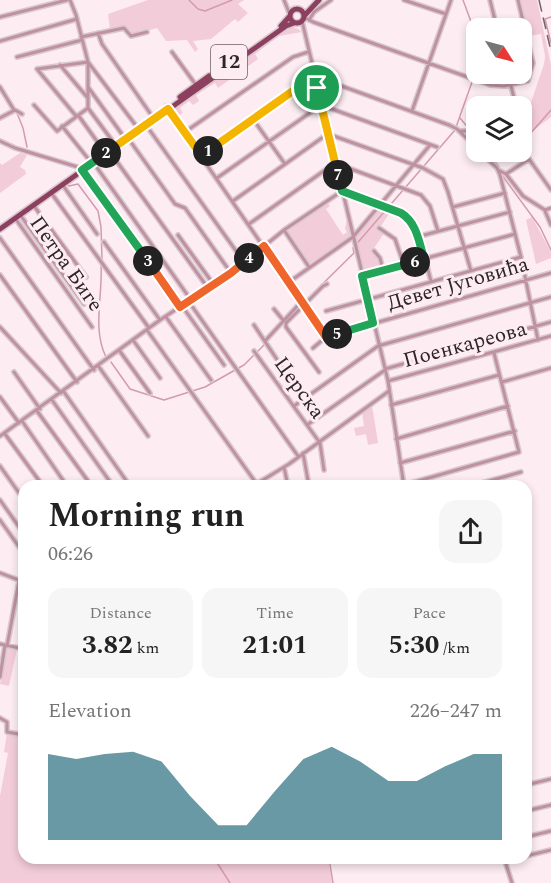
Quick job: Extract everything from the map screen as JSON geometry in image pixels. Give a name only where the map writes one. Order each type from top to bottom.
[{"type":"main road","name":"12","points":[[107,151],[114,143],[146,125],[196,85],[280,27],[290,15],[307,8],[317,0]]},
{"type":"main road","name":"12","points":[[0,226],[18,216],[152,116],[286,26],[303,20],[317,0]]},
{"type":"main road","points":[[298,10],[303,20]]},
{"type":"main road","points":[[290,15],[303,20]]},
{"type":"main road","name":"12","points":[[0,226],[82,169]]},
{"type":"street","points":[[0,17],[68,0],[77,19],[88,62],[88,108],[114,143]]},
{"type":"street","points":[[303,20],[330,0]]},
{"type":"street","points":[[404,0],[446,14]]},
{"type":"street","points":[[412,111],[451,0]]},
{"type":"street","points":[[490,0],[494,18]]},
{"type":"street","points":[[518,0],[522,18]]},
{"type":"street","points":[[286,2],[298,10]]},
{"type":"street","points":[[286,2],[290,15]]},
{"type":"street","points":[[0,40],[77,19]]},
{"type":"street","points":[[303,20],[308,52],[388,381],[403,480]]},
{"type":"street","points":[[303,20],[304,32]]},
{"type":"street","points":[[303,20],[496,86],[517,84]]},
{"type":"street","points":[[17,57],[98,33],[124,28],[131,36],[147,32]]},
{"type":"street","points":[[98,33],[102,44],[152,116]]},
{"type":"street","points":[[172,52],[196,85]]},
{"type":"street","points":[[185,132],[293,57],[308,52]]},
{"type":"street","points":[[88,62],[37,69],[107,151],[208,289]]},
{"type":"street","points":[[88,62],[137,127]]},
{"type":"street","points":[[60,65],[88,98]]},
{"type":"street","points":[[314,76],[466,131]]},
{"type":"street","points":[[201,155],[314,76]]},
{"type":"street","points":[[510,86],[513,96]]},
{"type":"street","points":[[0,87],[14,110]]},
{"type":"street","points":[[88,87],[175,204],[185,208],[231,273]]},
{"type":"street","points":[[34,105],[57,130],[88,108]]},
{"type":"street","points":[[217,178],[321,105]]},
{"type":"street","points":[[321,105],[437,147]]},
{"type":"street","points":[[167,108],[326,337],[313,348]]},
{"type":"street","points":[[0,118],[14,110],[19,110],[22,114]]},
{"type":"street","points":[[253,119],[285,164]]},
{"type":"street","points":[[146,125],[244,262]]},
{"type":"street","points":[[62,126],[91,162],[298,456]]},
{"type":"street","points":[[457,129],[466,138]]},
{"type":"street","points":[[232,201],[328,135]]},
{"type":"street","points":[[328,135],[422,168],[443,179],[471,271]]},
{"type":"street","points":[[0,141],[82,169],[225,365]]},
{"type":"street","points":[[289,282],[353,237],[430,145]]},
{"type":"street","points":[[501,172],[529,159],[551,190]]},
{"type":"street","points":[[490,162],[523,196],[545,210],[551,225]]},
{"type":"street","points":[[335,163],[421,195],[428,201],[438,231]]},
{"type":"street","points":[[249,224],[335,163]]},
{"type":"street","points":[[501,172],[538,340]]},
{"type":"street","points":[[62,184],[97,234]]},
{"type":"street","points":[[342,191],[408,219],[413,225],[431,282]]},
{"type":"street","points":[[0,436],[63,393],[160,320],[231,273],[284,230],[342,191]]},
{"type":"street","points":[[51,192],[251,480]]},
{"type":"street","points":[[453,207],[505,193]]},
{"type":"street","points":[[33,205],[86,278]]},
{"type":"street","points":[[545,210],[551,208]]},
{"type":"street","points":[[417,237],[510,212]]},
{"type":"street","points":[[18,216],[84,304]]},
{"type":"street","name":"Петра Биге","points":[[18,216],[92,327]]},
{"type":"street","points":[[379,228],[395,239],[404,265]]},
{"type":"street","points":[[284,230],[309,267]]},
{"type":"street","points":[[362,276],[515,234]]},
{"type":"street","points":[[178,235],[214,285]]},
{"type":"street","points":[[0,238],[94,370]]},
{"type":"street","points":[[104,242],[160,320]]},
{"type":"street","points":[[374,251],[380,258],[383,270]]},
{"type":"street","points":[[327,311],[521,257]]},
{"type":"street","name":"Девет Југовића","points":[[326,337],[551,273]]},
{"type":"street","points":[[0,275],[77,382]]},
{"type":"street","points":[[319,372],[286,325],[287,320],[304,303],[327,284]]},
{"type":"street","points":[[294,406],[378,346],[551,297]]},
{"type":"street","points":[[265,341],[282,320],[304,303]]},
{"type":"street","points":[[274,309],[282,320]]},
{"type":"street","points":[[166,317],[211,380]]},
{"type":"street","points":[[307,425],[385,370],[551,322]]},
{"type":"street","points":[[254,325],[294,385]]},
{"type":"street","points":[[0,327],[63,393],[126,480]]},
{"type":"street","name":"Поенкареова","points":[[388,381],[551,336]]},
{"type":"street","points":[[133,340],[160,378]]},
{"type":"street","points":[[119,350],[150,393]]},
{"type":"street","name":"Церска","points":[[254,351],[319,442]]},
{"type":"street","points":[[424,480],[519,452],[494,353]]},
{"type":"street","points":[[98,366],[148,436]]},
{"type":"street","points":[[502,382],[551,368]]},
{"type":"street","points":[[14,372],[87,480]]},
{"type":"street","points":[[391,405],[500,375]]},
{"type":"street","points":[[262,480],[390,391]]},
{"type":"street","points":[[0,397],[63,480]]},
{"type":"street","points":[[52,400],[109,480]]},
{"type":"street","points":[[396,439],[508,406]]},
{"type":"street","points":[[400,463],[514,430]]},
{"type":"street","points":[[5,433],[39,480]]},
{"type":"street","points":[[319,442],[324,470]]},
{"type":"street","points":[[303,453],[308,480]]},
{"type":"street","points":[[0,466],[18,492]]},
{"type":"street","points":[[284,466],[287,480]]},
{"type":"street","points":[[492,480],[521,472]]},
{"type":"street","points":[[0,500],[18,526]]},
{"type":"street","points":[[0,520],[18,546]]},
{"type":"street","points":[[0,573],[18,581]]},
{"type":"street","points":[[0,677],[18,586]]},
{"type":"street","points":[[0,644],[18,648]]},
{"type":"street","points":[[0,718],[7,722],[7,732],[18,734]]},
{"type":"street","points":[[532,784],[551,779]]},
{"type":"street","points":[[532,810],[551,805]]},
{"type":"street","points":[[532,836],[551,831]]},
{"type":"street","points":[[532,855],[551,850]]},
{"type":"street","points":[[506,864],[512,883]]},
{"type":"shaded area","points":[[148,0],[244,0],[238,4],[248,13],[238,22],[235,19],[211,39],[193,41],[198,49],[195,52],[187,40],[166,41],[157,28],[132,35],[124,27],[110,30],[108,14]]},
{"type":"shaded area","points":[[520,0],[537,0],[551,65],[551,117],[532,131],[532,99],[545,56],[541,34],[532,35],[532,18],[524,18]]},
{"type":"shaded area","points":[[287,27],[297,28],[302,32],[279,36],[255,54],[258,59],[218,88],[215,83],[196,95],[199,101],[193,105],[189,101],[180,108],[183,113],[177,117],[172,109]]},
{"type":"shaded area","points":[[20,153],[27,155],[20,167],[25,170],[26,174],[0,193],[0,163],[2,165]]},
{"type":"shaded area","points":[[327,202],[330,206],[326,209],[343,235],[347,232],[345,229],[347,218],[351,237],[309,264],[286,231]]},
{"type":"shaded area","points":[[380,207],[391,211],[379,229],[385,232],[372,251],[379,258],[382,269],[362,275],[354,237]]},
{"type":"shaded area","points":[[532,217],[551,252],[551,258],[536,264],[526,220]]},
{"type":"shaded area","points":[[372,405],[378,443],[368,445],[366,434],[356,436],[354,428],[364,426],[362,412]]},
{"type":"shaded area","points":[[6,646],[17,649],[9,686],[0,684]]},
{"type":"shaded area","points":[[7,733],[18,735],[18,864],[329,864],[332,883],[0,883],[0,796],[8,753],[4,752]]},
{"type":"waterway","points":[[189,0],[198,9],[205,11],[232,0]]},
{"type":"waterway","points":[[463,0],[470,18]]},
{"type":"waterway","points":[[551,17],[545,19],[551,43]]},
{"type":"waterway","points":[[292,314],[354,253],[353,248],[455,130],[471,84]]},
{"type":"waterway","points":[[532,132],[551,110]]},
{"type":"waterway","points":[[17,113],[27,147]]},
{"type":"waterway","points":[[460,118],[466,125]]},
{"type":"waterway","points":[[495,162],[540,227],[551,250]]},
{"type":"waterway","points":[[67,184],[69,186],[78,184],[98,211],[102,259]]},
{"type":"waterway","points":[[101,265],[99,323],[106,357]]},
{"type":"waterway","points":[[267,342],[277,330]]},
{"type":"waterway","points":[[257,352],[265,344]]},
{"type":"waterway","points":[[111,362],[130,389],[164,400],[205,387],[244,365],[254,355]]},
{"type":"waterway","points":[[218,864],[230,883]]},
{"type":"waterway","points":[[330,864],[333,883]]},
{"type":"railway","points":[[539,0],[551,51]]},
{"type":"route","points":[[314,76],[317,88],[342,191],[406,216],[414,226],[424,259],[362,276],[373,323],[326,337],[264,246],[234,271],[180,307],[82,170],[168,109],[201,155],[314,76]]}]
